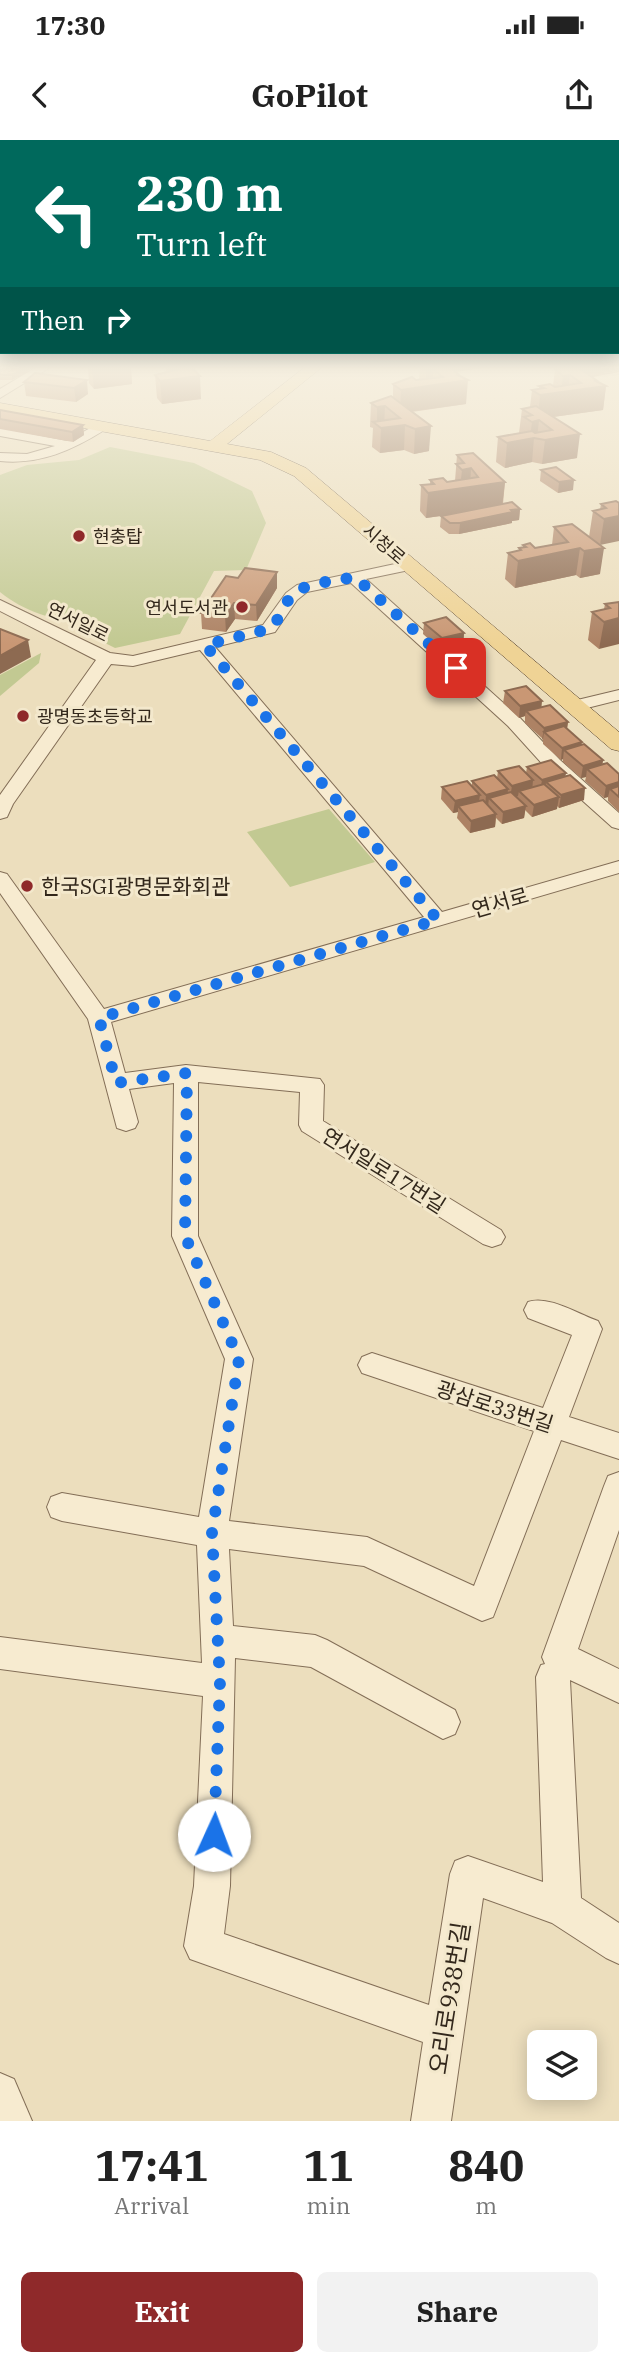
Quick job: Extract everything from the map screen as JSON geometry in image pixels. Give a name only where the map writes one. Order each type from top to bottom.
[{"type":"main road","name":"시청로","points":[[275,460],[300,472],[619,744]]},
{"type":"street","name":"연서일로","points":[[0,605],[106,658],[133,661],[269,629],[276,624],[292,593],[302,588],[409,566]]},
{"type":"street","points":[[355,577],[619,823]]},
{"type":"street","points":[[205,645],[438,920]]},
{"type":"street","points":[[0,814],[3,804],[106,658]]},
{"type":"street","points":[[575,706],[619,695]]},
{"type":"street","name":"연서로","points":[[99,1018],[619,867]]},
{"type":"street","points":[[0,878],[99,1018],[126,1122]]},
{"type":"street","points":[[116,1083],[187,1073],[185,1236],[239,1359],[212,1533],[220,1682],[212,1886],[203,1946],[444,2030]]},
{"type":"street","name":"연서일로17번길","points":[[187,1073],[313,1085],[311,1125],[492,1237]]},
{"type":"street","points":[[62,1507],[212,1533],[367,1552],[482,1606],[588,1329],[538,1310]]},
{"type":"street","name":"광삼로33번길","points":[[372,1365],[619,1446]]},
{"type":"street","points":[[619,1486],[556,1667],[563,1908],[619,1945]]},
{"type":"street","points":[[218,1640],[315,1651],[443,1722]]},
{"type":"street","points":[[0,1653],[220,1682]]},
{"type":"street","points":[[556,1667],[619,1686]]},
{"type":"street","name":"오리로938번길","points":[[431,2121],[468,1874],[563,1908]]},
{"type":"street","points":[[0,2093],[12,2121]]},
{"type":"green space","points":[[74,460],[181,460],[194,463],[252,491],[266,523],[246,570],[214,571],[180,634],[115,648],[97,639],[108,628],[99,621],[73,621],[47,616],[22,606],[0,592],[0,475],[27,465]]},
{"type":"green space","points":[[41,653],[39,663],[0,696],[0,675]]},
{"type":"green space","points":[[329,809],[375,862],[290,887],[247,832]]},
{"type":"building","points":[[462,460],[481,460],[505,482],[428,493],[421,485],[434,484],[430,480],[443,478],[447,482],[478,477],[471,468],[462,470],[456,464],[464,463]]},
{"type":"building","points":[[556,467],[574,480],[559,482],[541,470]]},
{"type":"building","points":[[616,501],[619,503],[619,516],[604,519],[593,511],[606,508],[601,504]]},
{"type":"building","points":[[512,502],[520,509],[460,523],[450,523],[441,516]]},
{"type":"building","points":[[572,524],[604,548],[584,551],[580,548],[518,561],[508,553],[521,550],[519,548],[530,543],[535,548],[568,542],[554,527]]},
{"type":"building","points":[[245,568],[277,572],[256,605],[234,603],[225,616],[201,613],[226,576],[238,578]]},
{"type":"building","points":[[619,602],[619,618],[604,622],[592,612],[610,608],[605,604]]},
{"type":"building","points":[[446,617],[464,633],[442,638],[424,623]]},
{"type":"building","points":[[0,629],[28,640],[0,656]]},
{"type":"building","points":[[526,686],[542,701],[520,706],[505,691]]},
{"type":"building","points":[[550,705],[568,722],[544,728],[526,711]]},
{"type":"building","points":[[564,726],[582,742],[562,748],[544,732]]},
{"type":"building","points":[[584,744],[603,760],[583,766],[564,750]]},
{"type":"building","points":[[551,760],[566,773],[542,780],[527,767]]},
{"type":"building","points":[[607,763],[619,774],[619,782],[606,786],[587,769]]},
{"type":"building","points":[[519,766],[533,780],[512,786],[498,771]]},
{"type":"building","points":[[494,775],[508,789],[486,795],[472,781]]},
{"type":"building","points":[[570,775],[585,788],[561,795],[546,782]]},
{"type":"building","points":[[467,781],[480,795],[455,801],[442,787]]},
{"type":"building","points":[[544,784],[559,797],[534,805],[519,791]]},
{"type":"building","points":[[619,786],[619,797],[610,789]]},
{"type":"building","points":[[511,792],[526,806],[503,812],[489,798]]},
{"type":"building","points":[[483,800],[496,814],[471,821],[458,806]]},
{"type":"place","name":"현충탑","points":[[79,536]]},
{"type":"place","name":"연서도서관","points":[[242,607]]},
{"type":"place","name":"광명동초등학교","points":[[23,716]]},
{"type":"place","name":"한국SGI광명문화회관","points":[[27,886]]},
{"type":"route","points":[[214,1835],[220,1682],[212,1533],[239,1359],[185,1236],[187,1073],[116,1083],[99,1018],[438,920],[205,645],[269,629],[276,624],[292,593],[302,588],[355,577],[456,668]]}]
